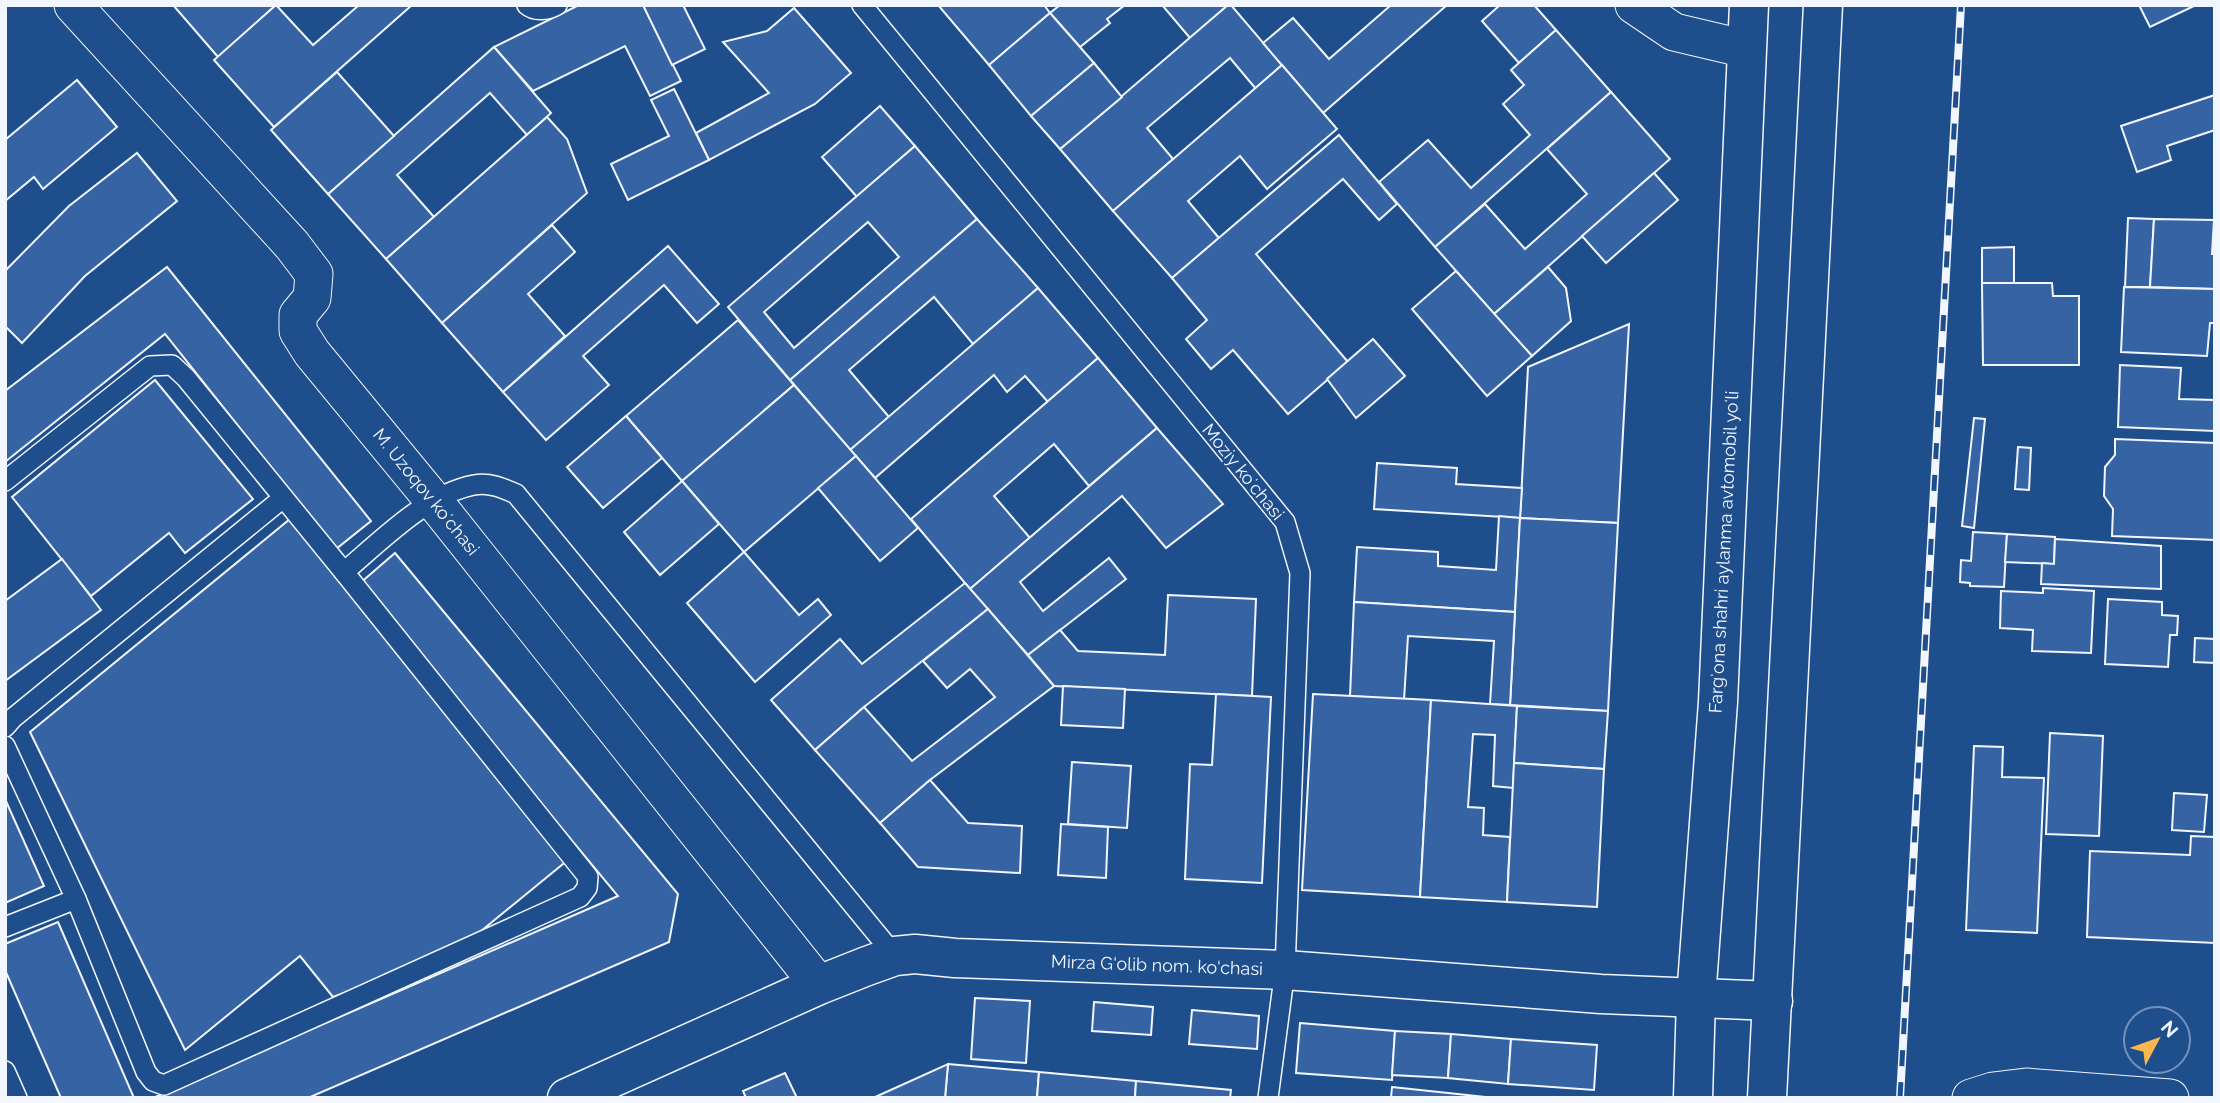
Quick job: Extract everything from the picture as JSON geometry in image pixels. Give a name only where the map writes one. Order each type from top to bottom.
[{"type":"main road","name":"Fargʻona shahri aylanma avtomobil yoʻli","points":[[1693,1098],[1696,998],[1718,702],[1749,5]]},
{"type":"main road","points":[[1767,1098],[1822,5]]},
{"type":"main road","name":"Mirza G‘olib nom. ko‘chasi","points":[[568,1098],[819,985],[895,956],[915,954],[955,958],[1285,970],[1601,994],[1773,1001]]},
{"type":"street","name":"M. Uzoqov koʻchasi","points":[[73,5],[292,245],[314,274],[312,298],[298,315],[298,331],[312,353],[433,500],[819,985]]},
{"type":"street","points":[[1634,5],[1674,32],[1746,49]]},
{"type":"street","points":[[1971,1098],[1993,1091],[2026,1087],[2170,1098]]},
{"type":"lane","points":[[527,5],[531,9],[550,9],[557,5]]},
{"type":"lane","name":"Moziy koʻchasi","points":[[862,5],[1285,522],[1300,573],[1285,970],[1268,1098]]},
{"type":"lane","points":[[5,481],[150,366],[172,365],[344,572],[588,877],[587,888],[580,897],[164,1085],[153,1081],[146,1072],[76,899],[5,746]]},
{"type":"lane","points":[[344,572],[433,500],[476,484],[496,485],[516,494],[895,956]]},
{"type":"lane","points":[[5,727],[283,498]]},
{"type":"lane","points":[[5,927],[76,899]]},
{"type":"lane","points":[[5,1071],[17,1098]]},
{"type":"building","points":[[173,5],[276,5],[218,57]]},
{"type":"building","points":[[276,5],[313,45],[359,5],[412,5],[274,127],[214,60]]},
{"type":"building","points":[[579,5],[643,5],[681,81],[650,96],[625,46],[533,91],[494,47]]},
{"type":"building","points":[[643,5],[683,5],[705,49],[672,65]]},
{"type":"building","points":[[938,5],[1044,5],[1050,13],[989,65]]},
{"type":"building","points":[[1060,5],[1125,5],[1107,19],[1110,23],[1080,47],[1050,13]]},
{"type":"building","points":[[1162,5],[1228,5],[1190,38]]},
{"type":"building","points":[[1231,5],[1282,65],[1256,89],[1230,58],[1147,128],[1173,159],[1113,211],[1060,149]]},
{"type":"building","points":[[1391,5],[1447,5],[1323,113],[1263,43],[1293,18],[1329,59]]},
{"type":"building","points":[[1500,5],[1534,5],[1556,30],[1519,63],[1482,21]]},
{"type":"building","points":[[2139,5],[2196,5],[2150,27]]},
{"type":"building","points":[[794,8],[851,73],[815,104],[709,160],[696,133],[769,93],[723,42],[767,31]]},
{"type":"building","points":[[1050,13],[1094,63],[1031,116],[989,65]]},
{"type":"building","points":[[1556,30],[1611,92],[1435,247],[1379,182],[1428,140],[1471,188],[1530,135],[1503,104],[1524,85],[1511,70]]},
{"type":"building","points":[[494,47],[551,113],[527,135],[490,93],[397,175],[434,217],[386,259],[328,194]]},
{"type":"building","points":[[1094,63],[1122,97],[1060,149],[1031,116]]},
{"type":"building","points":[[1282,65],[1337,129],[1267,189],[1240,156],[1188,201],[1219,238],[1172,278],[1113,211]]},
{"type":"building","points":[[337,72],[394,136],[328,194],[271,130]]},
{"type":"building","points":[[77,80],[117,127],[43,189],[34,177],[5,201],[5,140]]},
{"type":"building","points":[[674,89],[709,160],[628,200],[611,164],[669,136],[651,100]]},
{"type":"building","points":[[1611,92],[1670,159],[1494,314],[1435,247],[1485,204],[1525,249],[1587,194],[1547,149]]},
{"type":"building","points":[[2215,95],[2215,130],[2167,146],[2171,160],[2137,172],[2121,126]]},
{"type":"building","points":[[880,106],[915,146],[857,197],[822,157]]},
{"type":"building","points":[[547,117],[567,139],[587,193],[442,323],[386,259]]},
{"type":"building","points":[[1339,135],[1397,204],[1379,220],[1343,179],[1256,254],[1348,362],[1288,414],[1233,350],[1211,369],[1186,339],[1207,320],[1172,278]]},
{"type":"building","points":[[915,146],[977,219],[790,380],[728,307]],"holes":[[[868,222],[899,257],[794,348],[764,312]]]},
{"type":"building","points":[[137,153],[177,201],[85,276],[22,343],[5,326],[5,271],[69,206]]},
{"type":"building","points":[[1654,173],[1678,200],[1606,263],[1582,236]]},
{"type":"building","points":[[2128,218],[2154,219],[2150,287],[2125,287]]},
{"type":"building","points":[[977,219],[1038,288],[973,344],[934,297],[849,370],[889,417],[850,450],[790,380]]},
{"type":"building","points":[[2154,219],[2214,220],[2212,254],[2215,254],[2215,289],[2150,287]]},
{"type":"building","points":[[552,225],[575,252],[528,294],[565,336],[503,392],[442,323]]},
{"type":"building","points":[[668,246],[719,304],[697,323],[664,285],[583,356],[609,385],[546,440],[503,392]]},
{"type":"building","points":[[2014,247],[2014,283],[1982,283],[1982,248]]},
{"type":"building","points":[[167,267],[371,521],[336,549],[165,334],[5,462],[5,391]]},
{"type":"building","points":[[1548,267],[1566,288],[1571,321],[1532,356],[1494,314]]},
{"type":"building","points":[[1456,271],[1532,356],[1487,396],[1412,309]]},
{"type":"building","points":[[1982,283],[2052,283],[2053,296],[2079,296],[2079,365],[1983,365]]},
{"type":"building","points":[[2124,287],[2215,289],[2215,323],[2210,323],[2207,356],[2121,352]]},
{"type":"building","points":[[1038,288],[1098,358],[1048,402],[1025,376],[1007,392],[994,375],[875,478],[850,450]]},
{"type":"building","points":[[738,320],[794,385],[682,481],[626,416]]},
{"type":"building","points":[[1629,324],[1618,523],[1520,518],[1528,367]]},
{"type":"building","points":[[1373,339],[1405,376],[1356,418],[1327,379]]},
{"type":"building","points":[[1098,358],[1157,428],[1089,486],[1054,444],[994,496],[1030,538],[970,589],[911,519]]},
{"type":"building","points":[[2120,365],[2181,368],[2179,399],[2215,400],[2215,431],[2118,427]]},
{"type":"building","points":[[155,380],[253,499],[185,553],[169,533],[91,596],[12,497]]},
{"type":"building","points":[[794,385],[856,456],[744,552],[682,481]]},
{"type":"building","points":[[626,416],[662,458],[603,508],[567,467]]},
{"type":"building","points":[[1974,418],[1985,419],[1974,528],[1962,526]]},
{"type":"building","points":[[1157,428],[1223,504],[1166,548],[1122,496],[1020,582],[1043,611],[1109,558],[1126,579],[1028,655],[970,589]]},
{"type":"building","points":[[2115,439],[2215,443],[2215,540],[2112,536],[2113,509],[2104,496],[2105,467],[2115,455]]},
{"type":"building","points":[[2018,447],[2031,448],[2029,490],[2015,489]]},
{"type":"building","points":[[856,456],[918,528],[880,561],[818,488]]},
{"type":"building","points":[[1377,463],[1457,468],[1456,484],[1522,488],[1520,518],[1374,509]]},
{"type":"building","points":[[682,481],[719,524],[660,575],[624,532]]},
{"type":"building","points":[[1499,516],[1520,518],[1515,612],[1354,602],[1357,547],[1438,552],[1438,566],[1496,570]]},
{"type":"building","points":[[1520,518],[1618,523],[1608,711],[1510,705]]},
{"type":"building","points":[[290,519],[569,859],[453,954],[333,997],[300,956],[185,1050],[30,732]]},
{"type":"building","points":[[1973,532],[2007,534],[2004,587],[1970,586],[1970,583],[1960,582],[1961,560],[1971,561]]},
{"type":"building","points":[[2007,534],[2055,537],[2054,564],[2005,562]]},
{"type":"building","points":[[2055,539],[2161,546],[2161,589],[2041,584],[2042,563],[2054,564]]},
{"type":"building","points":[[744,552],[799,615],[818,599],[831,615],[755,682],[687,603]]},
{"type":"building","points":[[395,553],[678,894],[669,942],[308,1098],[153,1098],[618,896],[359,584]]},
{"type":"building","points":[[62,559],[101,610],[5,681],[5,601]]},
{"type":"building","points":[[965,583],[988,609],[864,707],[815,750],[771,700],[840,639],[862,664]]},
{"type":"building","points":[[2043,588],[2094,591],[2091,653],[2032,651],[2033,630],[2000,628],[2001,591],[2043,593]]},
{"type":"building","points":[[1168,595],[1256,599],[1252,696],[1054,686],[1028,655],[1060,630],[1078,651],[1165,655]]},
{"type":"building","points":[[2108,599],[2162,602],[2162,615],[2178,616],[2177,635],[2170,635],[2168,667],[2105,664]]},
{"type":"building","points":[[1354,602],[1515,612],[1510,705],[1490,704],[1494,641],[1408,636],[1404,700],[1350,696]]},
{"type":"building","points":[[988,609],[1054,686],[930,780],[880,823],[815,750],[864,707],[912,761],[995,697],[970,669],[947,688],[923,661]]},
{"type":"building","points":[[2195,638],[2215,639],[2215,663],[2194,662]]},
{"type":"building","points":[[1063,686],[1125,689],[1123,728],[1061,725]]},
{"type":"building","points":[[1216,694],[1271,697],[1262,883],[1185,879],[1190,764],[1212,765]]},
{"type":"building","points":[[1313,694],[1431,700],[1420,897],[1302,890]]},
{"type":"building","points":[[1431,700],[1517,706],[1513,788],[1493,786],[1495,735],[1473,734],[1468,807],[1484,808],[1483,835],[1510,837],[1507,902],[1420,897]]},
{"type":"building","points":[[1517,706],[1608,711],[1604,769],[1514,763]]},
{"type":"building","points":[[2050,733],[2103,736],[2099,836],[2046,834]]},
{"type":"building","points":[[1974,746],[2003,747],[2002,777],[2044,778],[2037,933],[1966,930]]},
{"type":"building","points":[[1072,762],[1131,766],[1127,828],[1068,824]]},
{"type":"building","points":[[1514,763],[1604,769],[1597,907],[1507,902]]},
{"type":"building","points":[[930,780],[968,823],[1022,826],[1020,873],[918,867],[880,823]]},
{"type":"building","points":[[2174,793],[2207,795],[2204,832],[2172,830]]},
{"type":"building","points":[[5,799],[44,886],[5,903]]},
{"type":"building","points":[[1061,824],[1108,827],[1106,878],[1058,875]]},
{"type":"building","points":[[2191,836],[2215,837],[2215,943],[2087,937],[2090,851],[2190,855]]},
{"type":"building","points":[[58,922],[134,1098],[61,1098],[5,970],[5,944]]},
{"type":"building","points":[[975,998],[1030,1001],[1026,1063],[971,1059]]},
{"type":"building","points":[[1094,1002],[1153,1007],[1151,1035],[1092,1031]]},
{"type":"building","points":[[1192,1010],[1259,1016],[1257,1049],[1189,1044]]},
{"type":"building","points":[[1300,1023],[1395,1031],[1392,1080],[1296,1073]]},
{"type":"building","points":[[1395,1031],[1451,1034],[1448,1078],[1392,1075]]},
{"type":"building","points":[[1451,1034],[1511,1039],[1508,1084],[1448,1078]]},
{"type":"building","points":[[1511,1039],[1597,1045],[1594,1090],[1508,1084]]},
{"type":"building","points":[[948,1064],[1039,1072],[1037,1098],[945,1098]]},
{"type":"building","points":[[948,1064],[945,1098],[873,1098]]},
{"type":"building","points":[[1039,1072],[1136,1081],[1135,1098],[1037,1098]]},
{"type":"building","points":[[785,1073],[797,1098],[746,1098],[743,1091]]},
{"type":"building","points":[[1136,1081],[1231,1090],[1230,1098],[1135,1098]]},
{"type":"building","points":[[1392,1087],[1495,1098],[1391,1098]]},
{"type":"railway","points":[[1900,1098],[1961,5]]}]
